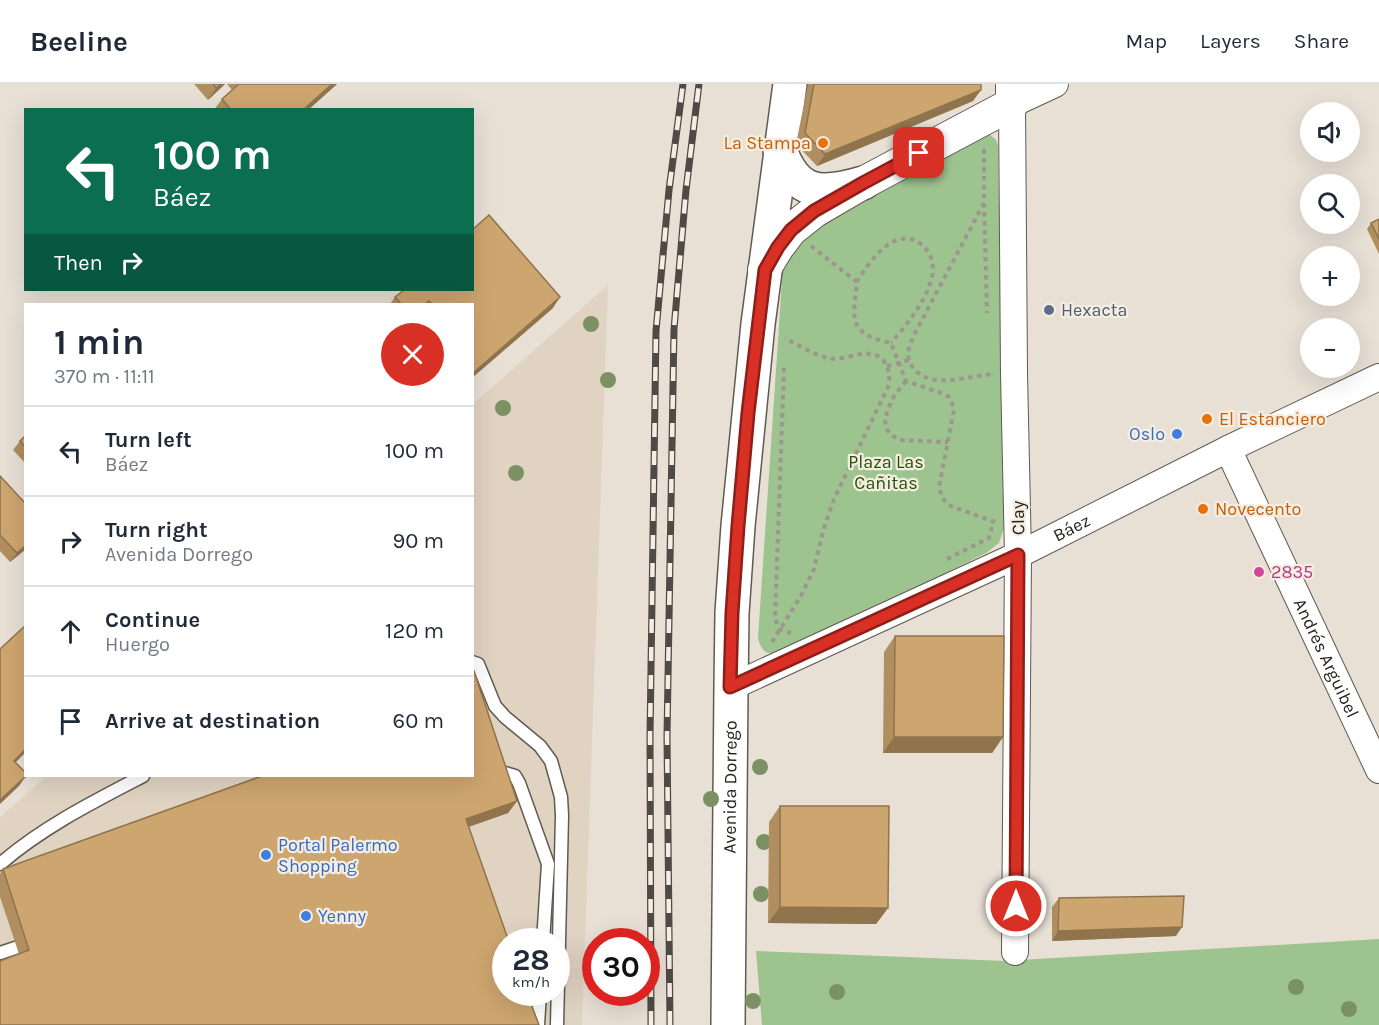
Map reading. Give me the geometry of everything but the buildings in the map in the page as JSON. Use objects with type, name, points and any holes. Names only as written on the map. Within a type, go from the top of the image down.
[{"type":"main road","name":"Avenida Dorrego","points":[[728,1025],[732,613],[738,526],[776,330],[765,270],[790,84]]},
{"type":"main road","points":[[780,150],[786,166],[797,180],[812,188],[828,190],[863,183]]},
{"type":"street","points":[[765,270],[791,230],[814,211],[1012,103],[1055,84]]},
{"type":"street","name":"Clay","points":[[1012,103],[1018,543],[1015,952]]},
{"type":"street","name":"Báez","points":[[730,687],[1018,543],[1228,449],[1379,377]]},
{"type":"street","name":"Andrés Arguibel","points":[[1228,449],[1379,770]]},
{"type":"lane","points":[[474,663],[478,664],[495,706],[540,746],[551,761],[561,797],[557,1025]]},
{"type":"lane","points":[[482,781],[505,773],[515,776],[519,783],[548,864],[544,928]]},
{"type":"lane","points":[[0,864],[59,820],[141,777]]},
{"type":"lane","points":[[0,953],[44,939]]},
{"type":"lane","points":[[538,1025],[539,1006]]},
{"type":"path","points":[[1012,103],[984,150],[984,203],[908,348],[909,360],[916,372],[927,379],[938,381],[1014,373]]},
{"type":"path","points":[[977,146],[984,150]]},
{"type":"path","points":[[791,230],[796,244],[809,245],[857,282]]},
{"type":"path","points":[[907,239],[926,247],[934,265],[925,295],[908,323],[891,343],[869,336],[860,331],[855,323],[853,314],[857,282],[866,266],[889,244],[907,239]]},
{"type":"path","points":[[776,330],[784,350]]},
{"type":"path","points":[[771,643],[801,596],[814,569],[834,499],[888,387],[890,375],[881,358],[872,354],[840,359],[829,358],[804,348],[776,330]]},
{"type":"path","points":[[891,343],[906,381],[949,397],[954,410],[939,487],[942,497],[948,505],[993,521],[1018,543]]},
{"type":"path","points":[[887,366],[909,360]]},
{"type":"path","points":[[784,362],[775,619],[780,628],[792,633]]},
{"type":"path","points":[[906,381],[894,396],[888,409],[885,420],[886,428],[891,435],[900,440],[948,442]]},
{"type":"path","points":[[937,564],[989,538],[993,521]]},
{"type":"shaded area","points":[[608,285],[585,928],[582,928],[582,1025],[0,1025],[0,817],[46,777],[474,777],[474,403]]},
{"type":"green space","name":"Plaza Las Cañitas","points":[[988,133],[998,145],[1004,528],[999,543],[986,553],[783,654],[766,652],[761,647],[758,638],[784,251],[790,237]]},
{"type":"green space","points":[[1379,939],[1379,1025],[762,1025],[756,951],[1005,961]]},
{"type":"railway","points":[[651,1025],[650,736],[656,331],[669,190],[683,84]]},
{"type":"railway","points":[[670,1025],[667,736],[674,329],[686,190],[699,84]]},
{"type":"place","name":"La Stampa","points":[[823,143]]},
{"type":"place","name":"Hexacta","points":[[1049,310]]},
{"type":"place","name":"El Estanciero","points":[[1207,419]]},
{"type":"place","name":"Oslo","points":[[1177,434]]},
{"type":"place","name":"Novecento","points":[[1203,509]]},
{"type":"place","name":"2835","points":[[1259,572]]},
{"type":"place","name":"Portal Palermo Shopping","points":[[266,855]]},
{"type":"place","name":"Yenny","points":[[306,916]]},
{"type":"route","points":[[919,153],[814,211],[791,230],[765,270],[748,413],[738,526],[730,687],[1018,555],[1016,906]]}]
